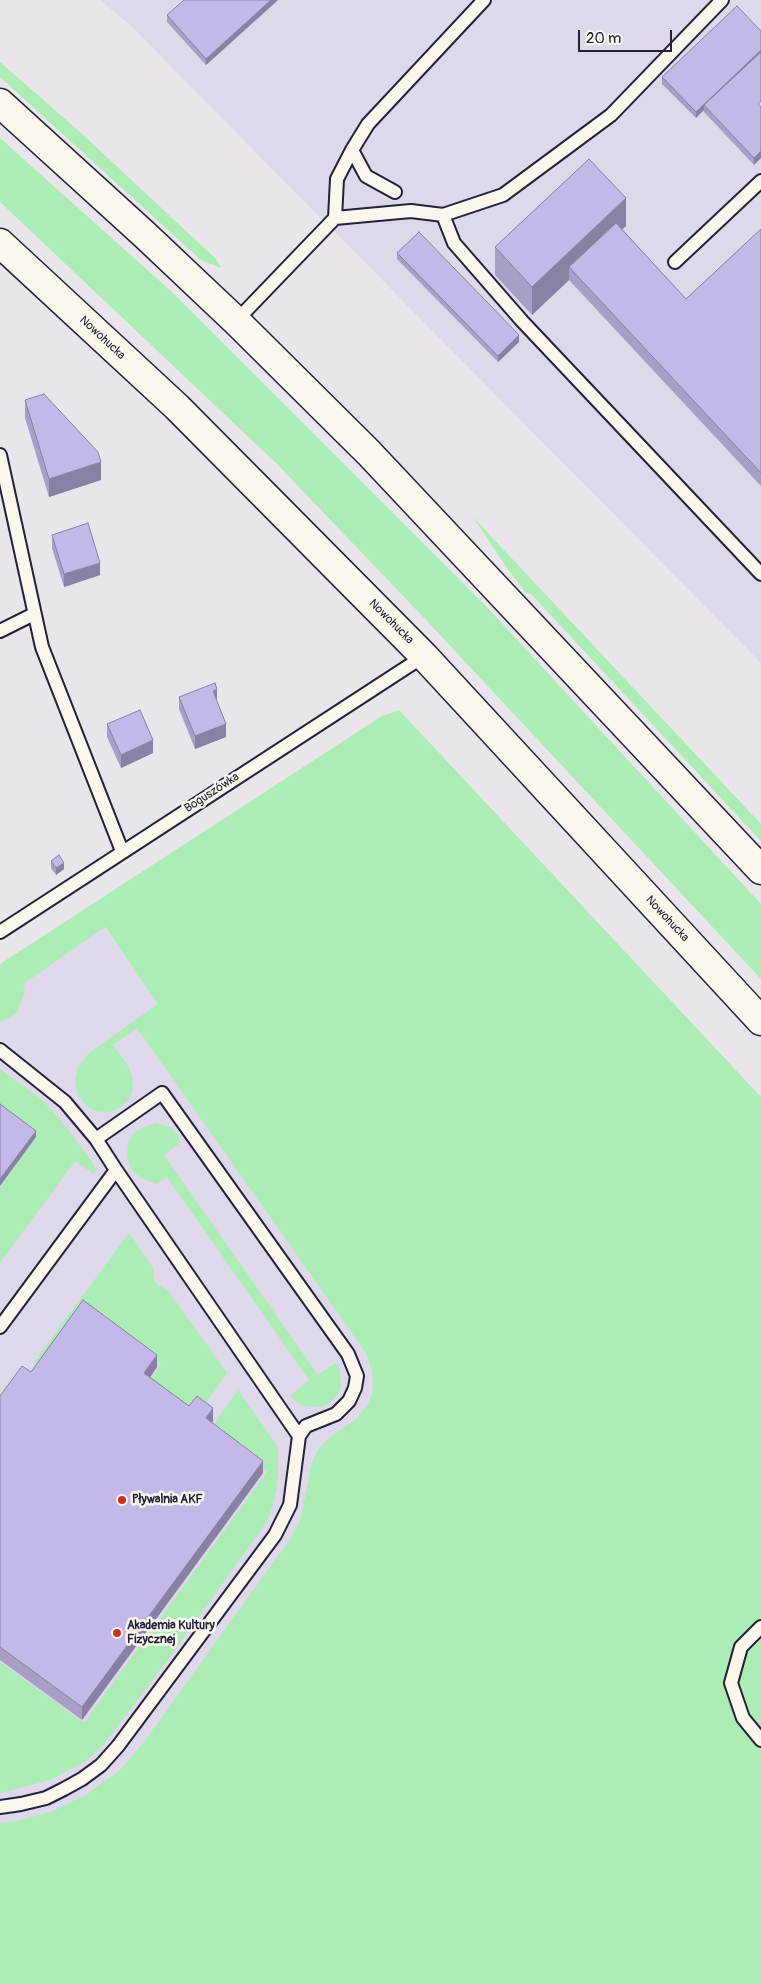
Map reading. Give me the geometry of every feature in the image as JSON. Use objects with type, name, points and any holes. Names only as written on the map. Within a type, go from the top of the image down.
[{"type":"main road","points":[[0,104],[145,235],[236,321],[414,499],[761,870]]},
{"type":"main road","name":"Nowohucka","points":[[0,243],[177,407],[424,656],[761,1021]]},
{"type":"lane","points":[[335,218],[337,179],[368,124],[484,0]]},
{"type":"lane","points":[[236,321],[335,218],[411,211],[443,215],[503,195],[611,114],[722,0]]},
{"type":"lane","points":[[352,150],[366,176],[395,192]]},
{"type":"lane","points":[[675,262],[761,181]]},
{"type":"lane","points":[[443,215],[454,243],[509,307],[761,574]]},
{"type":"lane","points":[[0,455],[42,647],[122,851]]},
{"type":"lane","points":[[0,631],[34,614]]},
{"type":"lane","name":"Boguszówka","points":[[0,932],[424,656]]},
{"type":"lane","points":[[0,1050],[65,1102],[96,1139],[299,1436]]},
{"type":"lane","points":[[0,1807],[46,1798],[64,1789],[101,1765],[118,1746],[275,1535],[290,1505],[299,1436],[306,1426],[336,1414],[348,1401],[355,1388],[356,1376],[348,1354],[162,1092],[96,1139]]},
{"type":"lane","points":[[0,1327],[116,1170]]},
{"type":"lane","points":[[761,1627],[741,1647],[731,1683],[743,1718],[761,1740]]},
{"type":"shaded area","points":[[100,0],[761,0],[761,663],[127,22]]},
{"type":"shaded area","name":"Akademia Kultury Fizycznej","points":[[104,927],[427,1377],[31,1901],[0,1888],[0,980]]},
{"type":"green space","points":[[0,62],[80,132],[216,259],[221,268],[201,260],[0,77]]},
{"type":"green space","points":[[0,138],[173,293],[483,603],[761,904],[761,979],[428,622],[277,464],[0,202]]},
{"type":"green space","points":[[473,517],[761,824],[761,841],[531,594],[526,593]]},
{"type":"green space","points":[[399,710],[761,1097],[761,1984],[0,1984],[0,1823],[18,1821],[53,1811],[87,1794],[119,1771],[144,1742],[293,1535],[301,1518],[311,1466],[317,1451],[327,1440],[357,1418],[369,1403],[373,1388],[372,1371],[366,1353],[137,1028],[113,1045],[127,1064],[133,1079],[132,1093],[127,1101],[116,1110],[108,1112],[97,1111],[90,1109],[77,1094],[75,1080],[78,1067],[89,1053],[158,1004],[105,927],[23,984],[25,992],[17,1012],[0,1022],[0,964],[382,716]]},
{"type":"green space","points":[[0,1069],[42,1100],[59,1118],[91,1160],[96,1170],[94,1174],[75,1161],[0,1263],[0,1187],[36,1137],[0,1111]]},
{"type":"green space","points":[[155,1123],[170,1127],[179,1136],[180,1143],[164,1155],[318,1375],[336,1363],[340,1368],[341,1388],[334,1399],[325,1406],[302,1406],[290,1396],[309,1380],[167,1177],[157,1184],[143,1179],[132,1171],[127,1157],[128,1143],[132,1135],[138,1130]]},
{"type":"green space","points":[[129,1233],[154,1269],[154,1280],[156,1283],[169,1292],[227,1373],[201,1410],[188,1416],[147,1385],[161,1364],[83,1307],[40,1367],[34,1362]]},
{"type":"green space","points":[[238,1390],[278,1447],[278,1482],[268,1520],[167,1661],[104,1744],[86,1761],[50,1780],[0,1793],[0,1662],[84,1723],[267,1472],[209,1431]]},
{"type":"building","points":[[184,0],[271,0],[206,59],[167,15]]},
{"type":"building","points":[[737,6],[761,31],[761,50],[696,112],[662,77]]},
{"type":"building","points":[[761,52],[761,101],[758,104],[761,107],[761,151],[754,158],[704,105]]},
{"type":"building","points":[[589,159],[626,198],[532,287],[495,247]]},
{"type":"building","points":[[616,223],[686,299],[761,229],[761,473],[569,267]]},
{"type":"building","points":[[419,232],[519,335],[498,356],[397,253]]},
{"type":"building","points":[[44,394],[98,452],[101,462],[49,479],[25,400]]},
{"type":"building","points":[[88,523],[100,563],[64,574],[52,535]]},
{"type":"building","points":[[215,683],[217,689],[213,691],[226,724],[195,736],[179,697]]},
{"type":"building","points":[[140,710],[153,740],[121,755],[107,724]]},
{"type":"building","points":[[59,855],[64,863],[56,868],[51,861]]},
{"type":"building","points":[[0,1104],[36,1131],[0,1179]]},
{"type":"building","name":"Pływalnia AKF","points":[[83,1300],[157,1355],[144,1373],[189,1406],[197,1396],[213,1408],[206,1418],[263,1461],[82,1707],[0,1647],[0,1396],[22,1366],[31,1372]]},
{"type":"place","name":"Pływalnia AKF","points":[[122,1500]]},
{"type":"place","name":"Akademia Kultury Fizycznej","points":[[117,1633]]}]
